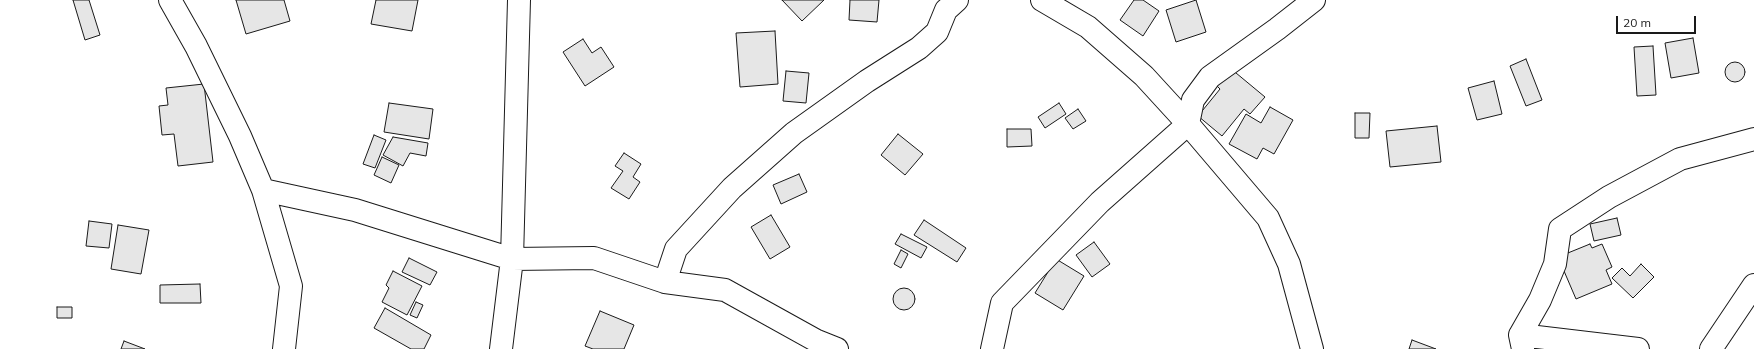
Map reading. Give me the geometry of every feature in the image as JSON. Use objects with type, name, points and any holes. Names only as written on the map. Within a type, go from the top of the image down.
[{"type":"street","points":[[170,0],[200,53],[240,136],[263,190],[291,286],[284,349]]},
{"type":"street","points":[[501,349],[512,259],[519,0]]},
{"type":"street","points":[[665,282],[676,249],[732,188],[794,134],[867,81],[919,48],[937,32],[946,10],[957,0]]},
{"type":"street","points":[[1042,0],[1088,26],[1144,76],[1188,124],[1268,218],[1289,264],[1312,349]]},
{"type":"street","points":[[992,349],[1002,303],[1100,202],[1188,124],[1193,100],[1210,78],[1314,0]]},
{"type":"street","points":[[1638,349],[1521,342],[1555,264],[1560,229],[1609,198],[1680,159],[1754,139]]},
{"type":"street","points":[[263,190],[355,210],[512,259],[594,258],[665,282],[725,290],[817,341],[837,349]]},
{"type":"street","points":[[1711,349],[1754,285]]},
{"type":"building","points":[[73,0],[89,0],[100,35],[85,40]]},
{"type":"building","points":[[236,0],[284,0],[290,21],[246,34]]},
{"type":"building","points":[[376,0],[418,0],[412,31],[371,24]]},
{"type":"building","points":[[782,0],[824,0],[802,21]]},
{"type":"building","points":[[850,0],[879,0],[877,22],[849,20]]},
{"type":"building","points":[[1134,0],[1143,0],[1159,11],[1143,36],[1120,20]]},
{"type":"building","points":[[1196,0],[1206,32],[1176,42],[1166,10]]},
{"type":"building","points":[[775,31],[778,84],[740,87],[736,33]]},
{"type":"building","points":[[1693,38],[1699,73],[1671,78],[1665,43]]},
{"type":"building","points":[[583,39],[592,53],[601,47],[614,67],[585,86],[563,52]]},
{"type":"building","points":[[1653,46],[1656,95],[1637,96],[1634,47]]},
{"type":"building","points":[[1526,59],[1542,100],[1526,106],[1510,66]]},
{"type":"building","points":[[1731,62],[1739,62],[1745,68],[1745,76],[1739,82],[1731,82],[1725,76],[1725,68]]},
{"type":"building","points":[[1230,68],[1265,97],[1250,114],[1244,109],[1222,136],[1198,116],[1220,89],[1216,85]]},
{"type":"building","points":[[786,71],[809,73],[806,103],[783,101]]},
{"type":"building","points":[[1494,81],[1502,114],[1477,120],[1468,88]]},
{"type":"building","points":[[204,84],[213,162],[178,166],[174,134],[162,135],[159,106],[168,105],[166,88]]},
{"type":"building","points":[[389,103],[433,109],[429,139],[384,132]]},
{"type":"building","points":[[1059,103],[1066,114],[1045,128],[1038,117]]},
{"type":"building","points":[[1270,107],[1293,120],[1274,154],[1263,148],[1257,159],[1229,144],[1246,114],[1261,123]]},
{"type":"building","points":[[1078,109],[1086,121],[1073,129],[1065,118]]},
{"type":"building","points":[[1355,113],[1370,113],[1369,138],[1355,138]]},
{"type":"building","points":[[1437,126],[1441,162],[1390,167],[1386,131]]},
{"type":"building","points":[[1007,129],[1031,129],[1032,146],[1007,147]]},
{"type":"building","points":[[898,134],[923,154],[905,175],[881,155]]},
{"type":"building","points":[[374,135],[386,140],[375,168],[363,164]]},
{"type":"building","points":[[393,137],[428,143],[426,156],[410,153],[403,166],[383,155]]},
{"type":"building","points":[[624,153],[641,164],[633,177],[640,182],[629,199],[611,188],[623,171],[615,166]]},
{"type":"building","points":[[382,157],[399,165],[391,183],[374,175]]},
{"type":"building","points":[[799,174],[807,192],[781,204],[773,185]]},
{"type":"building","points":[[771,215],[790,247],[770,259],[751,227]]},
{"type":"building","points":[[1617,218],[1621,235],[1594,241],[1590,224]]},
{"type":"building","points":[[924,220],[966,248],[957,262],[914,235]]},
{"type":"building","points":[[89,221],[112,224],[109,248],[86,246]]},
{"type":"building","points":[[118,225],[149,230],[141,274],[111,269]]},
{"type":"building","points":[[901,234],[927,247],[921,258],[895,244]]},
{"type":"building","points":[[1094,242],[1110,264],[1092,277],[1076,255]]},
{"type":"building","points":[[1590,244],[1592,248],[1602,244],[1612,267],[1606,270],[1612,284],[1576,299],[1558,257]]},
{"type":"building","points":[[901,250],[908,254],[901,268],[894,264]]},
{"type":"building","points":[[409,258],[437,272],[430,285],[402,272]]},
{"type":"building","points":[[1056,259],[1084,276],[1063,310],[1035,293]]},
{"type":"building","points":[[1641,264],[1654,277],[1633,298],[1612,278],[1622,268],[1630,276]]},
{"type":"building","points":[[393,271],[422,286],[407,315],[382,302],[389,288],[386,285]]},
{"type":"building","points":[[200,284],[201,303],[160,303],[160,285]]},
{"type":"building","points":[[904,288],[912,291],[915,299],[912,307],[904,310],[896,307],[893,299],[896,291]]},
{"type":"building","points":[[416,302],[423,305],[417,318],[410,315]]},
{"type":"building","points":[[57,307],[72,307],[72,318],[57,318]]},
{"type":"building","points":[[385,308],[431,335],[424,349],[411,349],[374,328]]},
{"type":"building","points":[[600,311],[634,325],[624,349],[593,349],[585,346]]},
{"type":"building","points":[[1412,340],[1436,349],[1409,349]]},
{"type":"building","points":[[124,341],[145,349],[121,349]]}]
